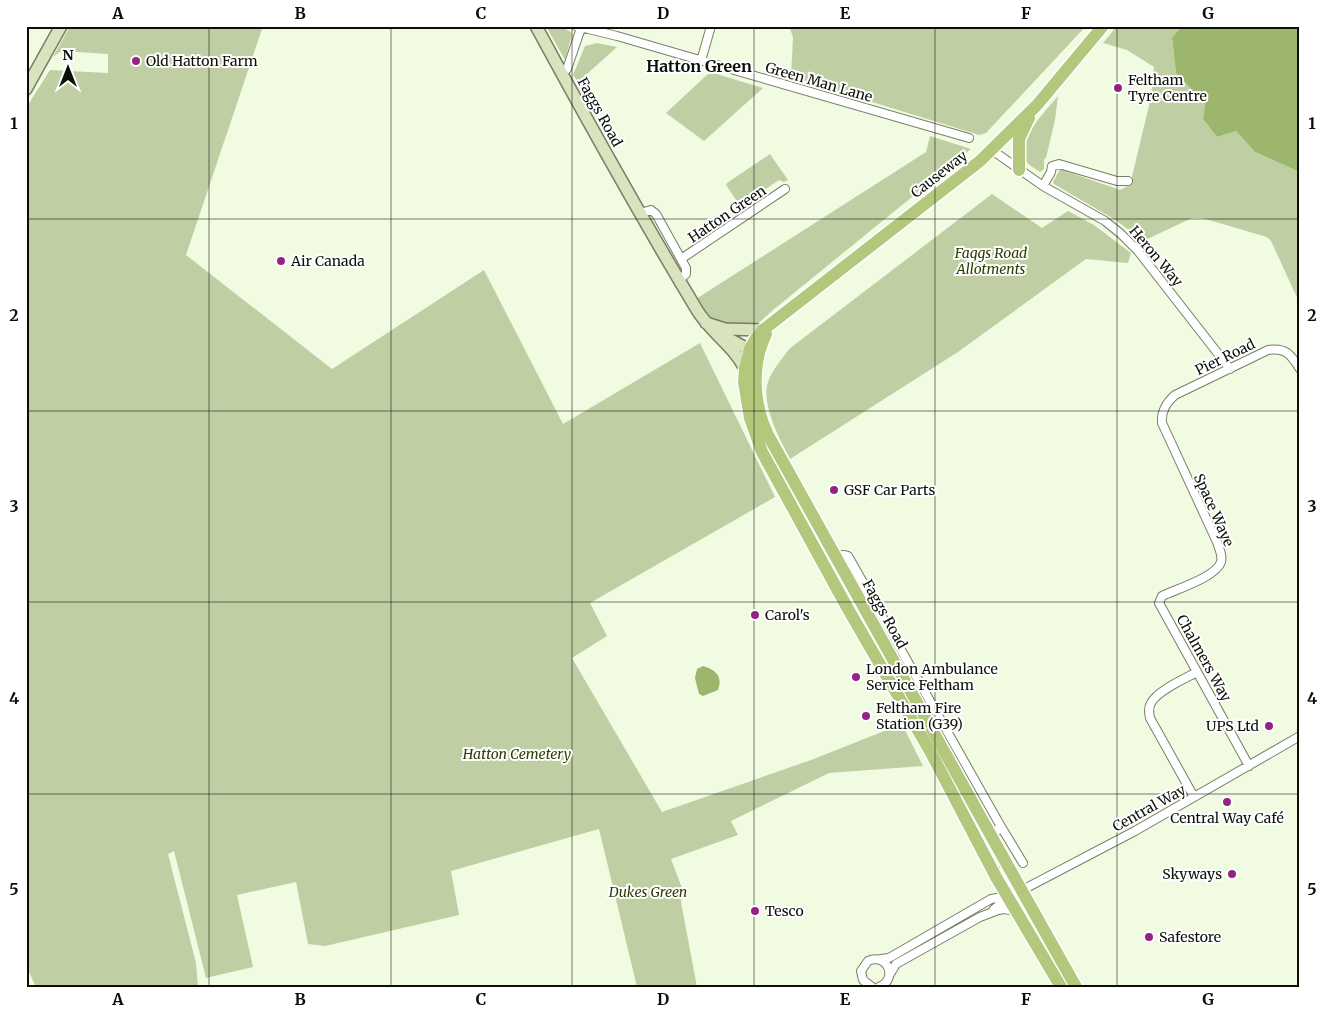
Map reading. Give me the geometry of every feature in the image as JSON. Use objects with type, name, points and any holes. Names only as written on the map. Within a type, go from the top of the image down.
[{"type":"main road","name":"Causeway","points":[[745,369],[764,338],[768,326],[992,150],[1037,106],[1103,26]]},
{"type":"main road","points":[[1019,170],[1018,139],[1037,106]]},
{"type":"main road","name":"Faggs Road","points":[[754,352],[756,390],[763,425],[992,838],[1017,895],[1017,912],[1061,987]]},
{"type":"main road","name":"Faggs Road","points":[[745,369],[745,397],[755,435],[776,479],[930,751],[996,877],[1031,905],[1076,987]]},
{"type":"main road","points":[[1017,895],[1032,926],[1042,955]]},
{"type":"street","points":[[26,89],[61,26]]},
{"type":"street","name":"Faggs Road","points":[[536,26],[679,280],[708,326],[737,357],[745,369]]},
{"type":"street","points":[[701,61],[711,26]]},
{"type":"street","points":[[562,74],[568,69],[578,27]]},
{"type":"street","name":"Green Man Lane","points":[[578,27],[617,36],[969,138]]},
{"type":"street","name":"Heron Way","points":[[992,150],[1043,186],[1089,210],[1121,234],[1138,251],[1230,369]]},
{"type":"street","points":[[1043,186],[1051,172],[1052,166],[1059,164],[1117,181],[1128,181]]},
{"type":"street","name":"Hatton Green","points":[[682,259],[785,189]]},
{"type":"street","points":[[640,212],[651,210],[656,214],[682,259],[686,272],[684,277],[679,280]]},
{"type":"street","points":[[708,326],[724,329],[768,326]]},
{"type":"street","points":[[708,326],[754,352]]},
{"type":"street","name":"Pier Road","points":[[1162,412],[1175,395],[1268,350],[1278,348],[1291,356],[1300,369]]},
{"type":"street","name":"Space Waye","points":[[1162,412],[1162,423],[1222,556],[1220,564],[1209,575],[1162,596],[1159,603],[1165,615]]},
{"type":"street","points":[[823,562],[835,556],[844,554],[848,556],[1023,863]]},
{"type":"street","name":"Chalmers Way","points":[[1165,615],[1249,766]]},
{"type":"street","points":[[1194,797],[1150,718],[1149,709],[1151,702],[1158,694],[1196,672]]},
{"type":"street","name":"Central Way","points":[[1017,895],[1134,831],[1300,736]]},
{"type":"street","points":[[992,838],[1000,825]]},
{"type":"street","points":[[872,987],[863,980],[861,971],[868,961],[876,958],[890,958],[991,899],[997,887],[996,877]]},
{"type":"street","points":[[991,899],[1017,895]]},
{"type":"street","points":[[879,987],[887,982],[896,964],[1017,895]]},
{"type":"street","points":[[980,917],[998,910],[1017,912]]},
{"type":"street","points":[[881,959],[888,966],[890,974]]},
{"type":"green space","points":[[70,26],[263,26],[186,255],[332,369],[484,270],[563,424],[700,343],[775,497],[590,603],[607,636],[572,658],[662,812],[811,760],[902,724],[923,766],[829,773],[731,821],[738,835],[671,859],[682,888],[681,902],[697,987],[637,987],[599,829],[451,871],[459,915],[325,946],[308,944],[296,882],[237,895],[253,967],[206,978],[174,851],[168,854],[196,963],[198,987],[36,987],[26,966],[26,108],[50,70],[108,73],[108,54],[61,51],[53,57]]},
{"type":"green space","points":[[546,26],[564,28],[572,34],[565,60]]},
{"type":"green space","points":[[789,26],[1086,26],[986,133],[979,135],[791,77],[793,37]]},
{"type":"green space","points":[[1117,26],[1182,26],[1172,39],[1176,73],[1205,104],[1203,119],[1217,137],[1236,131],[1255,152],[1300,172],[1300,304],[1271,241],[1267,237],[1202,218],[1192,218],[1143,241],[1117,221],[1054,184],[1053,182],[1060,169],[1120,190],[1130,185],[1151,97],[1154,67],[1127,50],[1103,43]]},
{"type":"green space","points":[[597,43],[617,47],[578,82],[573,75],[585,46]]},
{"type":"green space","points":[[710,72],[763,88],[704,141],[666,113]]},
{"type":"green space","points":[[1058,96],[1055,120],[1046,158],[1044,159],[1044,169],[1040,172],[1029,165],[1025,159],[1025,142],[1034,125]]},
{"type":"green space","points":[[930,136],[971,149],[755,325],[717,322],[706,317],[696,299],[926,152]]},
{"type":"green space","points":[[770,154],[788,180],[784,182],[779,180],[748,201],[743,210],[726,185]]},
{"type":"green space","name":"Faggs Road Allotments","points":[[992,194],[1042,228],[1068,211],[1094,225],[1131,253],[1128,263],[1086,259],[958,352],[790,459],[773,422],[767,401],[768,382],[777,365],[789,349]]},
{"type":"shaded area","points":[[1182,26],[1300,26],[1300,172],[1255,152],[1236,131],[1217,137],[1203,119],[1205,104],[1176,73],[1172,38]]},
{"type":"shaded area","points":[[703,666],[712,669],[720,681],[718,690],[703,696],[699,694],[695,678],[697,669]]},
{"type":"place","name":"Old Hatton Farm","points":[[136,61]]},
{"type":"place","name":"Feltham Tyre Centre","points":[[1118,88]]},
{"type":"place","name":"Air Canada","points":[[281,261]]},
{"type":"place","name":"GSF Car Parts","points":[[834,490]]},
{"type":"place","name":"Carol's","points":[[755,615]]},
{"type":"place","name":"London Ambulance Service Feltham","points":[[856,677]]},
{"type":"place","name":"Feltham Fire Station (G39)","points":[[866,716]]},
{"type":"place","name":"UPS Ltd","points":[[1269,726]]},
{"type":"place","name":"Central Way Café","points":[[1227,802]]},
{"type":"place","name":"Skyways","points":[[1232,874]]},
{"type":"place","name":"Tesco","points":[[755,911]]},
{"type":"place","name":"Safestore","points":[[1149,937]]},
{"type":"district","name":"Hatton Green","points":[[699,66]]},
{"type":"park label","name":"Hatton Cemetery","points":[[517,754]]},
{"type":"park label","name":"Dukes Green","points":[[648,892]]}]
